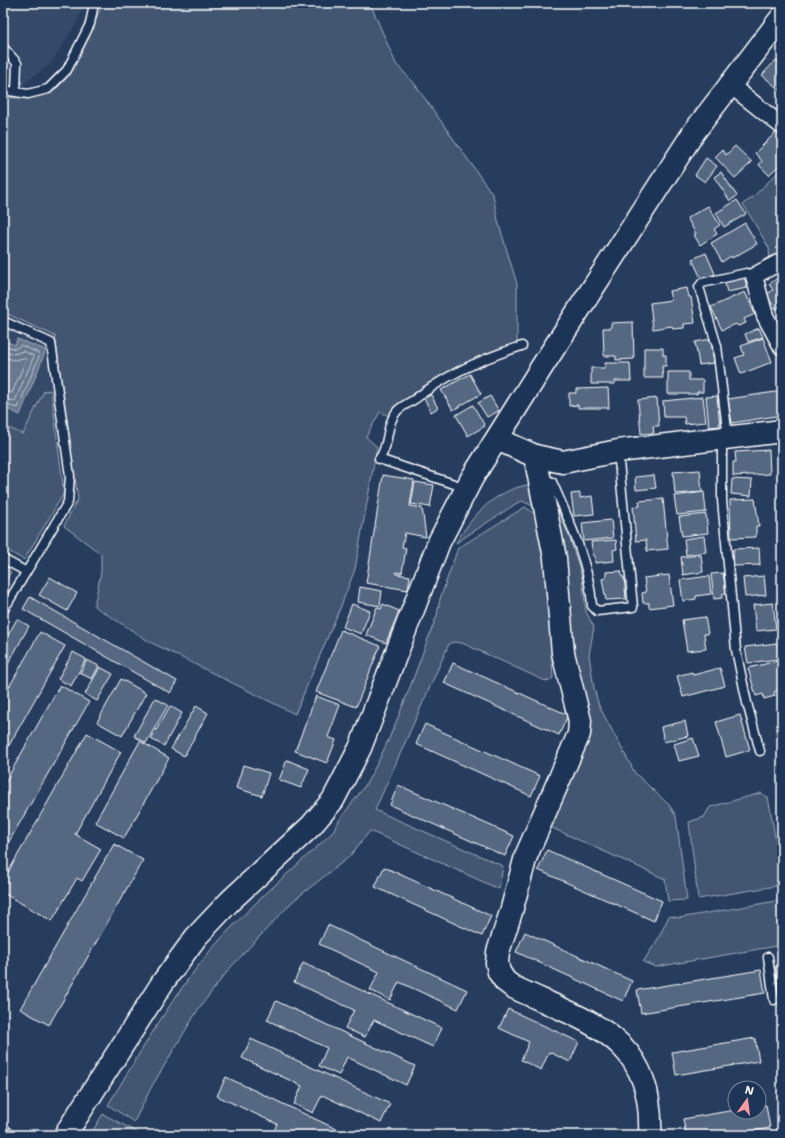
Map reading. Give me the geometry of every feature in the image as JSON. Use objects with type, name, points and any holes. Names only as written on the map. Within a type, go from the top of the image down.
[{"type":"street","points":[[65,1135],[163,982],[196,937],[230,901],[311,826],[333,800],[360,748],[439,542],[467,488],[547,359],[694,132],[729,84],[782,17]]},
{"type":"street","points":[[729,84],[782,126]]},
{"type":"street","points":[[780,337],[765,316],[754,276],[782,261]]},
{"type":"street","points":[[497,439],[537,466],[618,451],[782,431]]},
{"type":"street","points":[[537,466],[555,558],[563,653],[580,721],[579,734],[526,856],[511,912],[498,952],[497,963],[499,972],[505,981],[513,987],[599,1027],[617,1040],[630,1054],[640,1071],[648,1096],[650,1135]]},
{"type":"lane","points":[[3,90],[28,94],[48,89],[67,70],[90,24],[94,3]]},
{"type":"lane","points":[[3,47],[17,63],[16,91]]},
{"type":"lane","points":[[754,276],[746,274],[702,283],[699,287],[716,346],[725,439],[722,500],[736,650],[747,703],[760,751]]},
{"type":"lane","points":[[3,321],[51,343],[70,476],[68,502],[3,611]]},
{"type":"lane","points":[[467,488],[379,460],[384,454],[392,420],[398,411],[423,392],[454,373],[499,353],[522,346]]},
{"type":"lane","points":[[537,466],[552,482],[560,500],[588,574],[592,606],[597,611],[633,607],[618,451]]},
{"type":"lane","points":[[3,559],[25,572]]},
{"type":"lane","points":[[768,957],[774,1000]]},
{"type":"lane","points":[[3,1128],[11,1135]]},
{"type":"shaded area","points":[[3,3],[83,3],[79,19],[50,64],[25,83],[18,98],[3,98]]},
{"type":"shaded area","points":[[101,3],[370,3],[396,64],[414,83],[493,195],[498,221],[517,284],[517,344],[449,371],[424,386],[405,400],[389,416],[380,412],[366,437],[377,447],[355,569],[341,606],[295,714],[150,642],[94,606],[101,572],[101,554],[64,526],[78,499],[55,336],[3,312],[3,98],[28,97],[48,94],[61,84],[75,65],[100,10]]},
{"type":"shaded area","points":[[782,168],[782,254],[770,261],[769,248],[743,204],[752,198]]},
{"type":"shaded area","points":[[3,312],[55,336],[62,389],[44,391],[23,434],[3,426]]},
{"type":"shaded area","points":[[51,390],[64,493],[24,560],[3,548],[3,426],[23,434],[44,391]]},
{"type":"shaded area","points":[[527,485],[530,486],[535,507],[522,501],[517,503],[456,543],[469,523],[486,506],[505,493],[515,488]]},
{"type":"shaded area","points":[[549,487],[569,536],[582,577],[586,612],[594,627],[589,655],[594,688],[599,706],[635,773],[669,805],[676,816],[687,900],[668,901],[665,879],[550,827],[588,737],[568,634]]},
{"type":"shaded area","points":[[525,507],[538,516],[546,557],[553,678],[550,681],[543,680],[462,643],[453,642],[449,644],[375,810],[503,866],[499,889],[370,831],[349,857],[293,901],[230,968],[199,1008],[152,1086],[134,1122],[108,1105],[169,1007],[210,951],[254,905],[332,833],[340,819],[366,784],[380,758],[406,697],[437,615],[440,599],[458,548]]},
{"type":"shaded area","points":[[3,568],[11,572],[3,586]]},
{"type":"shaded area","points":[[761,793],[768,797],[782,876],[782,885],[698,899],[689,822],[704,817],[710,807]]},
{"type":"shaded area","points":[[782,900],[782,945],[656,967],[643,962],[658,939],[669,916],[679,918]]},
{"type":"shaded area","points":[[103,1114],[142,1135],[90,1135]]},
{"type":"water","points":[[17,339],[46,350],[20,415],[3,407],[3,340],[15,345]]},
{"type":"building","points":[[776,60],[782,65],[782,92],[762,75]]},
{"type":"building","points":[[777,131],[782,136],[782,162],[769,175],[759,165],[762,161],[755,153]]},
{"type":"building","points":[[735,146],[752,162],[735,178],[715,157],[722,150],[726,155]]},
{"type":"building","points":[[706,158],[717,166],[705,182],[695,175]]},
{"type":"building","points":[[721,172],[737,196],[730,201],[714,177]]},
{"type":"building","points":[[737,200],[746,214],[724,227],[716,213]]},
{"type":"building","points":[[708,206],[720,225],[714,229],[717,234],[700,245],[687,218]]},
{"type":"building","points":[[745,223],[757,244],[732,258],[731,256],[722,262],[711,243]]},
{"type":"building","points":[[706,253],[715,274],[702,280],[692,259]]},
{"type":"building","points":[[744,275],[747,288],[727,292],[724,280]]},
{"type":"building","points":[[782,275],[782,305],[776,309],[766,295],[773,290],[769,284]]},
{"type":"building","points":[[687,288],[689,297],[691,297],[695,323],[684,324],[684,328],[673,329],[672,326],[653,329],[650,303],[671,300],[669,291]]},
{"type":"building","points":[[745,292],[755,314],[744,319],[746,323],[738,326],[736,324],[722,330],[711,307]]},
{"type":"building","points":[[633,322],[634,359],[616,360],[616,356],[604,356],[603,328],[611,328],[611,323]]},
{"type":"building","points":[[759,328],[763,337],[748,342],[745,334]]},
{"type":"building","points":[[763,338],[772,362],[741,374],[735,358],[744,355],[741,346]]},
{"type":"building","points":[[711,339],[714,363],[699,365],[695,342]]},
{"type":"building","points":[[644,348],[663,348],[663,355],[666,355],[666,366],[662,366],[663,378],[644,378]]},
{"type":"building","points":[[605,363],[630,363],[631,381],[615,381],[615,384],[591,384],[591,368],[605,368]]},
{"type":"building","points":[[668,372],[689,372],[689,380],[703,380],[703,392],[697,392],[697,394],[668,394]]},
{"type":"building","points":[[470,374],[481,394],[453,410],[441,390]]},
{"type":"building","points":[[608,388],[609,408],[578,408],[578,405],[569,406],[569,393],[576,393],[576,389]]},
{"type":"building","points":[[782,391],[782,415],[732,423],[728,399]]},
{"type":"building","points":[[431,395],[438,408],[431,412],[424,398]]},
{"type":"building","points":[[490,396],[499,411],[487,417],[478,403]]},
{"type":"building","points":[[717,396],[720,426],[709,427],[706,397]]},
{"type":"building","points":[[703,397],[706,422],[685,424],[684,417],[664,417],[663,401]]},
{"type":"building","points":[[657,398],[659,426],[653,426],[654,433],[641,434],[638,400]]},
{"type":"building","points":[[473,405],[485,426],[468,436],[456,415]]},
{"type":"building","points":[[769,450],[770,474],[733,476],[733,462],[736,462],[735,452]]},
{"type":"building","points":[[700,470],[702,492],[675,494],[673,472]]},
{"type":"building","points":[[383,475],[414,480],[410,506],[422,508],[426,537],[405,533],[402,547],[406,548],[402,573],[396,572],[396,574],[410,576],[408,590],[366,583]]},
{"type":"building","points":[[654,475],[656,488],[636,490],[635,477]]},
{"type":"building","points":[[732,479],[752,480],[751,496],[731,494]]},
{"type":"building","points":[[415,482],[434,485],[430,507],[411,504]]},
{"type":"building","points":[[704,492],[706,512],[677,515],[674,496]]},
{"type":"building","points":[[580,493],[580,498],[592,496],[594,514],[574,516],[571,494]]},
{"type":"building","points":[[663,499],[668,549],[647,551],[646,540],[636,541],[633,507],[640,506],[639,501]]},
{"type":"building","points":[[755,499],[759,526],[756,526],[756,537],[731,538],[730,500]]},
{"type":"building","points":[[706,514],[708,533],[682,536],[679,517]]},
{"type":"building","points":[[611,520],[613,538],[584,541],[582,523]]},
{"type":"building","points":[[704,536],[706,552],[686,555],[684,539]]},
{"type":"building","points":[[616,540],[617,549],[613,550],[614,561],[595,563],[595,556],[593,556],[591,542]]},
{"type":"building","points":[[759,548],[760,565],[734,566],[733,549]]},
{"type":"building","points":[[701,555],[703,572],[683,575],[681,557]]},
{"type":"building","points":[[621,571],[622,577],[624,577],[626,599],[606,600],[602,579],[606,578],[606,572]]},
{"type":"building","points":[[723,573],[726,593],[722,594],[722,598],[714,599],[711,574]]},
{"type":"building","points":[[669,575],[673,605],[649,608],[649,603],[643,603],[642,593],[646,592],[644,578]]},
{"type":"building","points":[[709,576],[711,594],[696,596],[696,599],[683,601],[680,580]]},
{"type":"building","points":[[764,576],[766,595],[745,597],[743,578]]},
{"type":"building","points":[[50,577],[77,593],[67,611],[39,595]]},
{"type":"building","points":[[360,587],[382,591],[380,606],[358,602]]},
{"type":"building","points":[[30,597],[177,681],[170,693],[23,609]]},
{"type":"building","points":[[773,603],[776,629],[756,631],[753,605]]},
{"type":"building","points":[[352,604],[370,611],[361,634],[343,627]]},
{"type":"building","points":[[383,604],[399,611],[386,643],[366,635],[377,607],[381,609]]},
{"type":"building","points":[[705,617],[708,634],[704,634],[706,649],[687,651],[682,620]]},
{"type":"building","points":[[17,619],[29,626],[3,673],[3,644]]},
{"type":"building","points":[[341,630],[380,646],[356,707],[316,692]]},
{"type":"building","points":[[40,632],[65,646],[3,756],[3,698]]},
{"type":"building","points":[[777,643],[779,659],[748,663],[745,647]]},
{"type":"building","points":[[73,652],[86,659],[71,686],[58,679]]},
{"type":"building","points":[[87,660],[99,666],[92,679],[80,673]]},
{"type":"building","points":[[782,660],[782,689],[774,692],[775,696],[764,699],[763,694],[756,696],[748,668]]},
{"type":"building","points":[[453,663],[568,715],[559,735],[444,683]]},
{"type":"building","points":[[100,667],[113,674],[97,701],[85,694]]},
{"type":"building","points":[[720,668],[725,686],[683,697],[677,676],[692,672],[693,675]]},
{"type":"building","points":[[121,679],[146,693],[122,736],[97,722]]},
{"type":"building","points":[[60,685],[89,702],[3,852],[3,786]]},
{"type":"building","points":[[316,696],[340,705],[328,737],[336,740],[327,763],[295,751]]},
{"type":"building","points":[[155,698],[168,705],[146,743],[134,736]]},
{"type":"building","points":[[170,706],[182,713],[164,746],[151,739]]},
{"type":"building","points":[[196,706],[208,713],[184,756],[171,749]]},
{"type":"building","points":[[740,715],[750,750],[726,757],[716,722]]},
{"type":"building","points":[[685,721],[688,736],[664,742],[661,727]]},
{"type":"building","points":[[425,724],[540,776],[531,796],[416,744]]},
{"type":"building","points":[[87,733],[121,752],[75,834],[101,849],[82,881],[77,878],[52,921],[3,893],[3,881]]},
{"type":"building","points":[[693,738],[699,756],[679,761],[674,744]]},
{"type":"building","points":[[140,741],[169,758],[124,838],[95,822]]},
{"type":"building","points":[[287,760],[309,769],[301,788],[279,780]]},
{"type":"building","points":[[243,765],[269,773],[262,796],[236,788]]},
{"type":"building","points":[[398,785],[514,836],[505,856],[390,805]]},
{"type":"building","points":[[114,844],[143,860],[49,1025],[20,1009]]},
{"type":"building","points":[[547,850],[662,901],[654,921],[538,870]]},
{"type":"building","points":[[384,867],[491,916],[482,936],[375,887]]},
{"type":"building","points":[[328,925],[467,990],[458,1009],[399,982],[390,1000],[370,990],[379,972],[319,944]]},
{"type":"building","points":[[525,932],[632,981],[623,1001],[516,952]]},
{"type":"building","points":[[303,963],[442,1028],[433,1047],[374,1020],[365,1037],[345,1028],[354,1010],[294,982]]},
{"type":"building","points":[[782,965],[782,989],[779,990],[775,967]]},
{"type":"building","points":[[761,970],[765,993],[641,1013],[637,990]]},
{"type":"building","points":[[276,1001],[415,1066],[406,1085],[347,1057],[339,1075],[319,1066],[327,1048],[267,1020]]},
{"type":"building","points":[[508,1009],[579,1042],[570,1062],[549,1052],[541,1070],[521,1060],[529,1042],[499,1028]]},
{"type":"building","points":[[755,1038],[759,1061],[676,1075],[672,1052]]},
{"type":"building","points":[[251,1039],[390,1104],[381,1123],[322,1095],[313,1113],[294,1104],[302,1086],[242,1058]]},
{"type":"building","points":[[226,1077],[349,1135],[272,1135],[277,1124],[217,1096]]},
{"type":"building","points":[[727,1111],[727,1120],[767,1120],[767,1111],[770,1128],[727,1135],[686,1135],[683,1119]]}]
